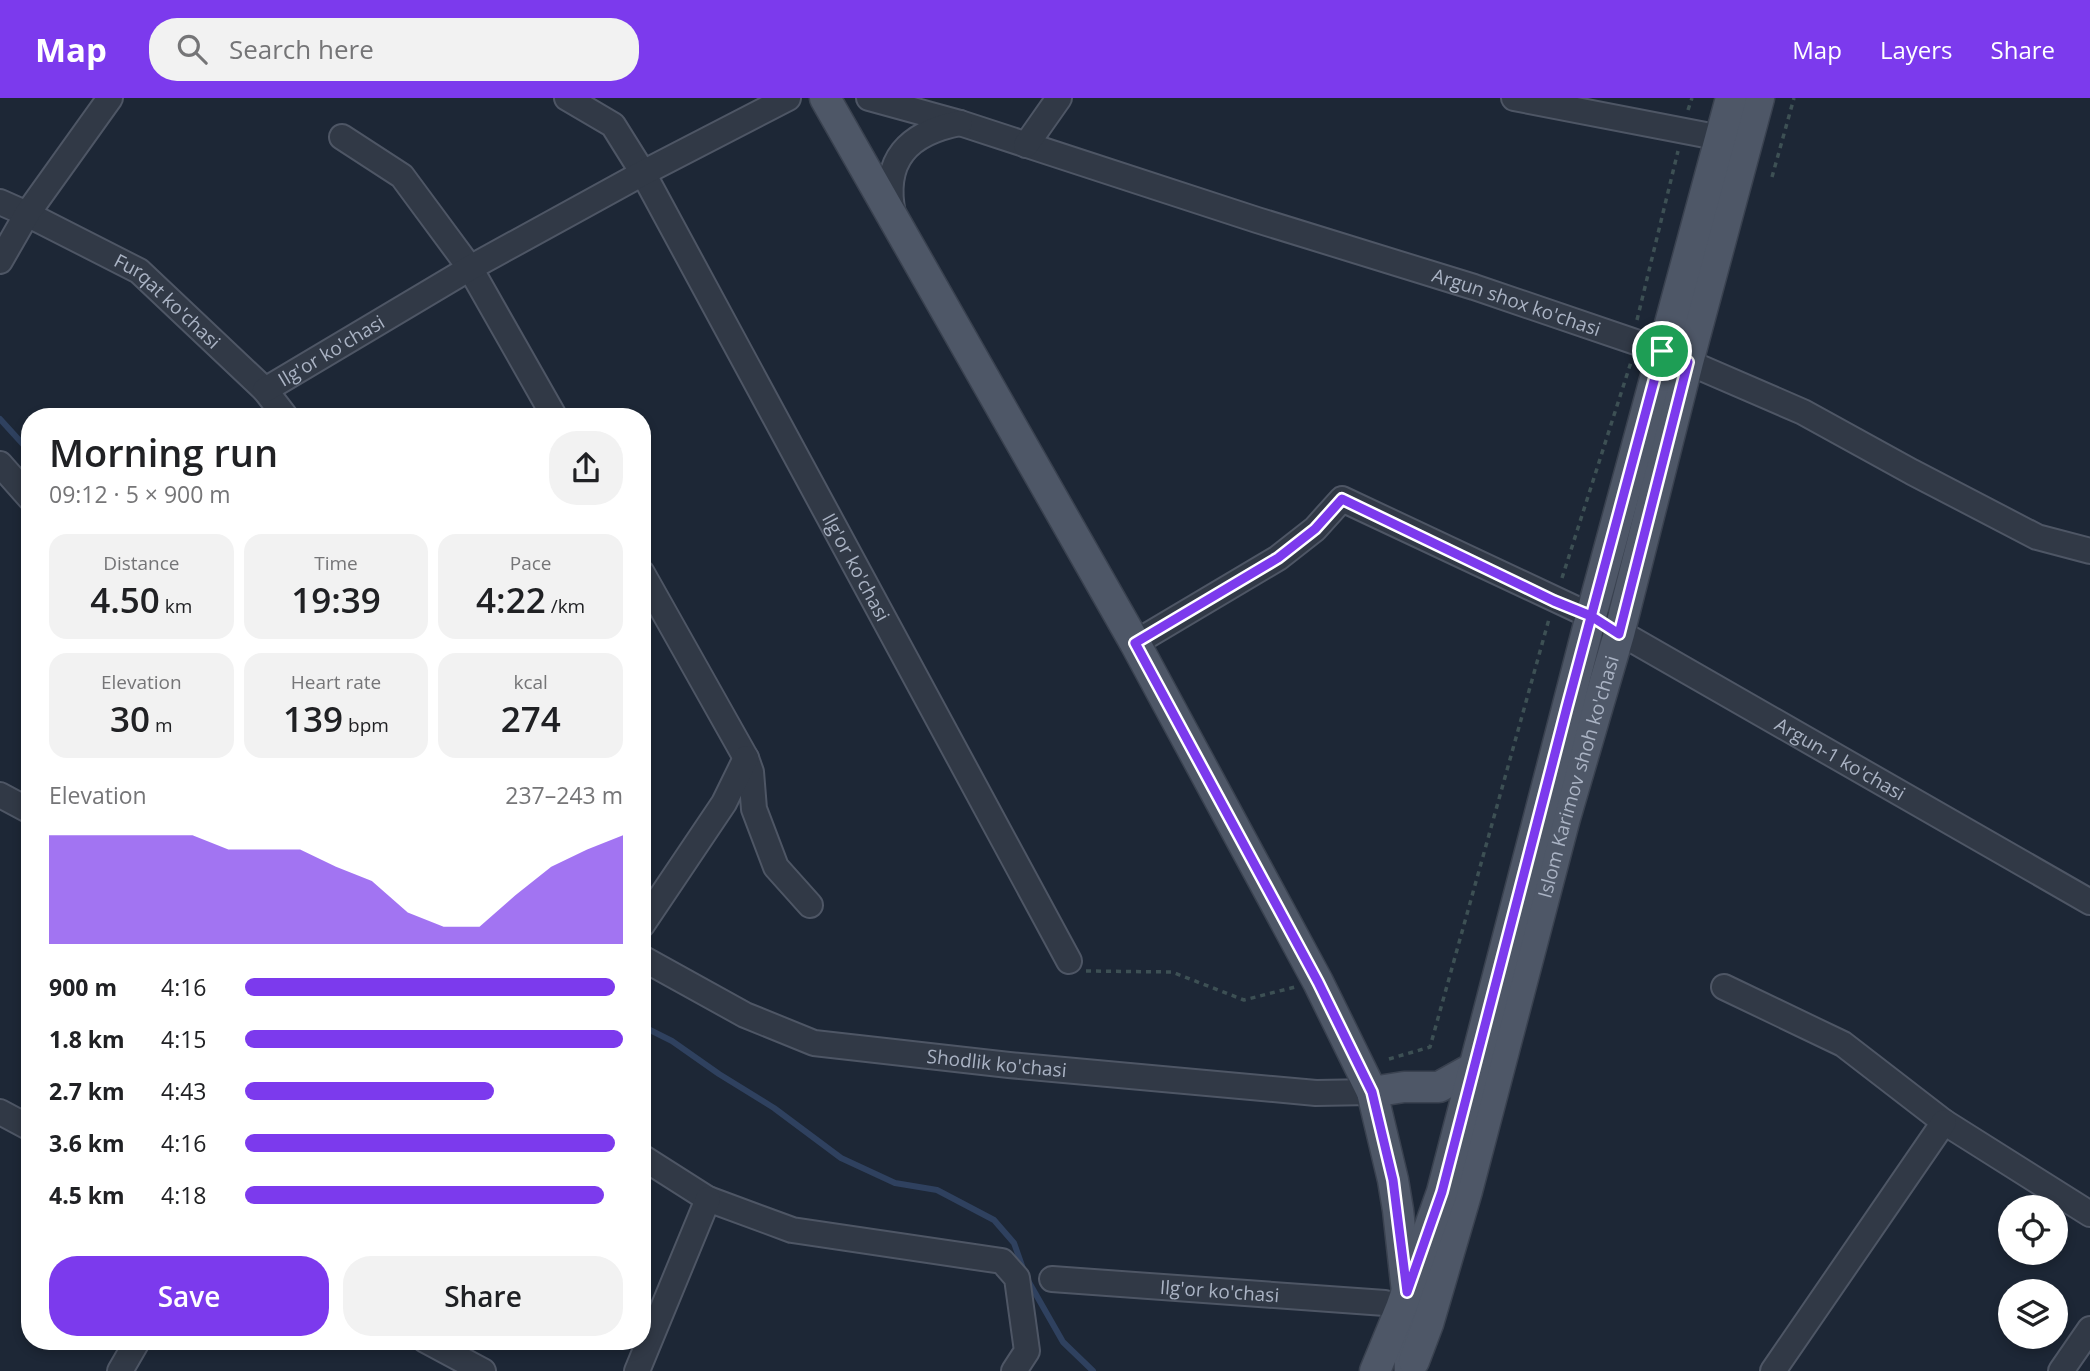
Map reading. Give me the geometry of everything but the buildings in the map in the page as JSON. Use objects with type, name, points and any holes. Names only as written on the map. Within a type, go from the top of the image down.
[{"type":"main road","points":[[825,98],[1135,643],[1318,982],[1372,1092],[1398,1210],[1396,1297],[1410,1371]]},
{"type":"main road","name":"Islom Karimov shoh ko'chasi","points":[[1410,1371],[1428,1324],[1467,1191],[1565,818],[1619,634],[1731,98]]},
{"type":"main road","name":"Islom Karimov shoh ko'chasi","points":[[1396,1297],[1442,1192],[1591,616],[1759,98]]},
{"type":"main road","points":[[1372,1092],[1404,1087],[1439,1087],[1473,1068]]},
{"type":"main road","points":[[1378,1364],[1396,1297]]},
{"type":"street","points":[[0,261],[27,214],[110,98]]},
{"type":"street","name":"Ilg'or ko'chasi","points":[[567,98],[612,125],[643,173],[1069,961]]},
{"type":"street","name":"Ilg'or ko'chasi","points":[[265,390],[470,268],[643,173],[788,98]]},
{"type":"street","name":"Argun shox ko'chasi","points":[[869,98],[960,123],[1244,216],[1474,287],[1675,357],[1803,412],[2037,537],[2090,551]]},
{"type":"street","points":[[1026,145],[1059,98]]},
{"type":"street","points":[[1514,98],[1721,138]]},
{"type":"street","points":[[894,219],[889,195],[891,174],[897,161],[915,140],[944,126],[960,123]]},
{"type":"street","points":[[342,137],[401,176],[470,268],[549,408]]},
{"type":"street","name":"Furqat ko'chasi","points":[[0,202],[139,271],[265,390],[279,408]]},
{"type":"street","points":[[0,464],[21,488]]},
{"type":"street","name":"Argun-1 ko'chasi","points":[[1135,643],[1278,558],[1315,529],[1342,499],[1554,601],[1591,616],[2090,902]]},
{"type":"street","points":[[651,589],[746,758],[751,772],[754,809],[776,867],[810,905]]},
{"type":"street","points":[[651,912],[724,803],[746,758]]},
{"type":"street","points":[[0,795],[21,806]]},
{"type":"street","name":"Shodlik ko'chasi","points":[[651,963],[746,1015],[814,1043],[1009,1065],[1303,1092],[1372,1092]]},
{"type":"street","points":[[1724,987],[1843,1044],[1944,1122],[2090,1214]]},
{"type":"street","points":[[0,1112],[21,1123]]},
{"type":"street","points":[[1773,1371],[1944,1122]]},
{"type":"street","points":[[651,1163],[708,1199],[792,1230],[1002,1261],[1017,1278],[1027,1351],[1014,1371]]},
{"type":"street","points":[[651,1339],[708,1199]]},
{"type":"street","name":"Ilg'or ko'chasi","points":[[1052,1279],[1396,1297]]},
{"type":"street","points":[[2061,1371],[2090,1329]]},
{"type":"street","points":[[120,1371],[132,1350]]},
{"type":"street","points":[[443,1350],[476,1369]]},
{"type":"street","points":[[638,1371],[647,1350]]},
{"type":"path","points":[[1389,1059],[1430,1047],[1554,601],[1631,365],[1632,342],[1692,98]]},
{"type":"path","points":[[1772,177],[1794,98]]},
{"type":"path","points":[[1069,961],[1087,972],[1172,972],[1244,1000],[1318,982]]},
{"type":"waterway","points":[[0,419],[21,442]]},
{"type":"waterway","points":[[651,1030],[672,1041],[774,1108],[841,1158],[895,1183],[937,1190],[994,1220],[1014,1243],[1026,1277],[1063,1342],[1093,1371]]},
{"type":"route","points":[[1662,351],[1591,616],[1567,707],[1442,1192],[1407,1292],[1393,1180],[1372,1092],[1318,982],[1135,643],[1278,558],[1315,529],[1342,499],[1554,601],[1591,616],[1619,634],[1688,362],[1662,351]]}]
